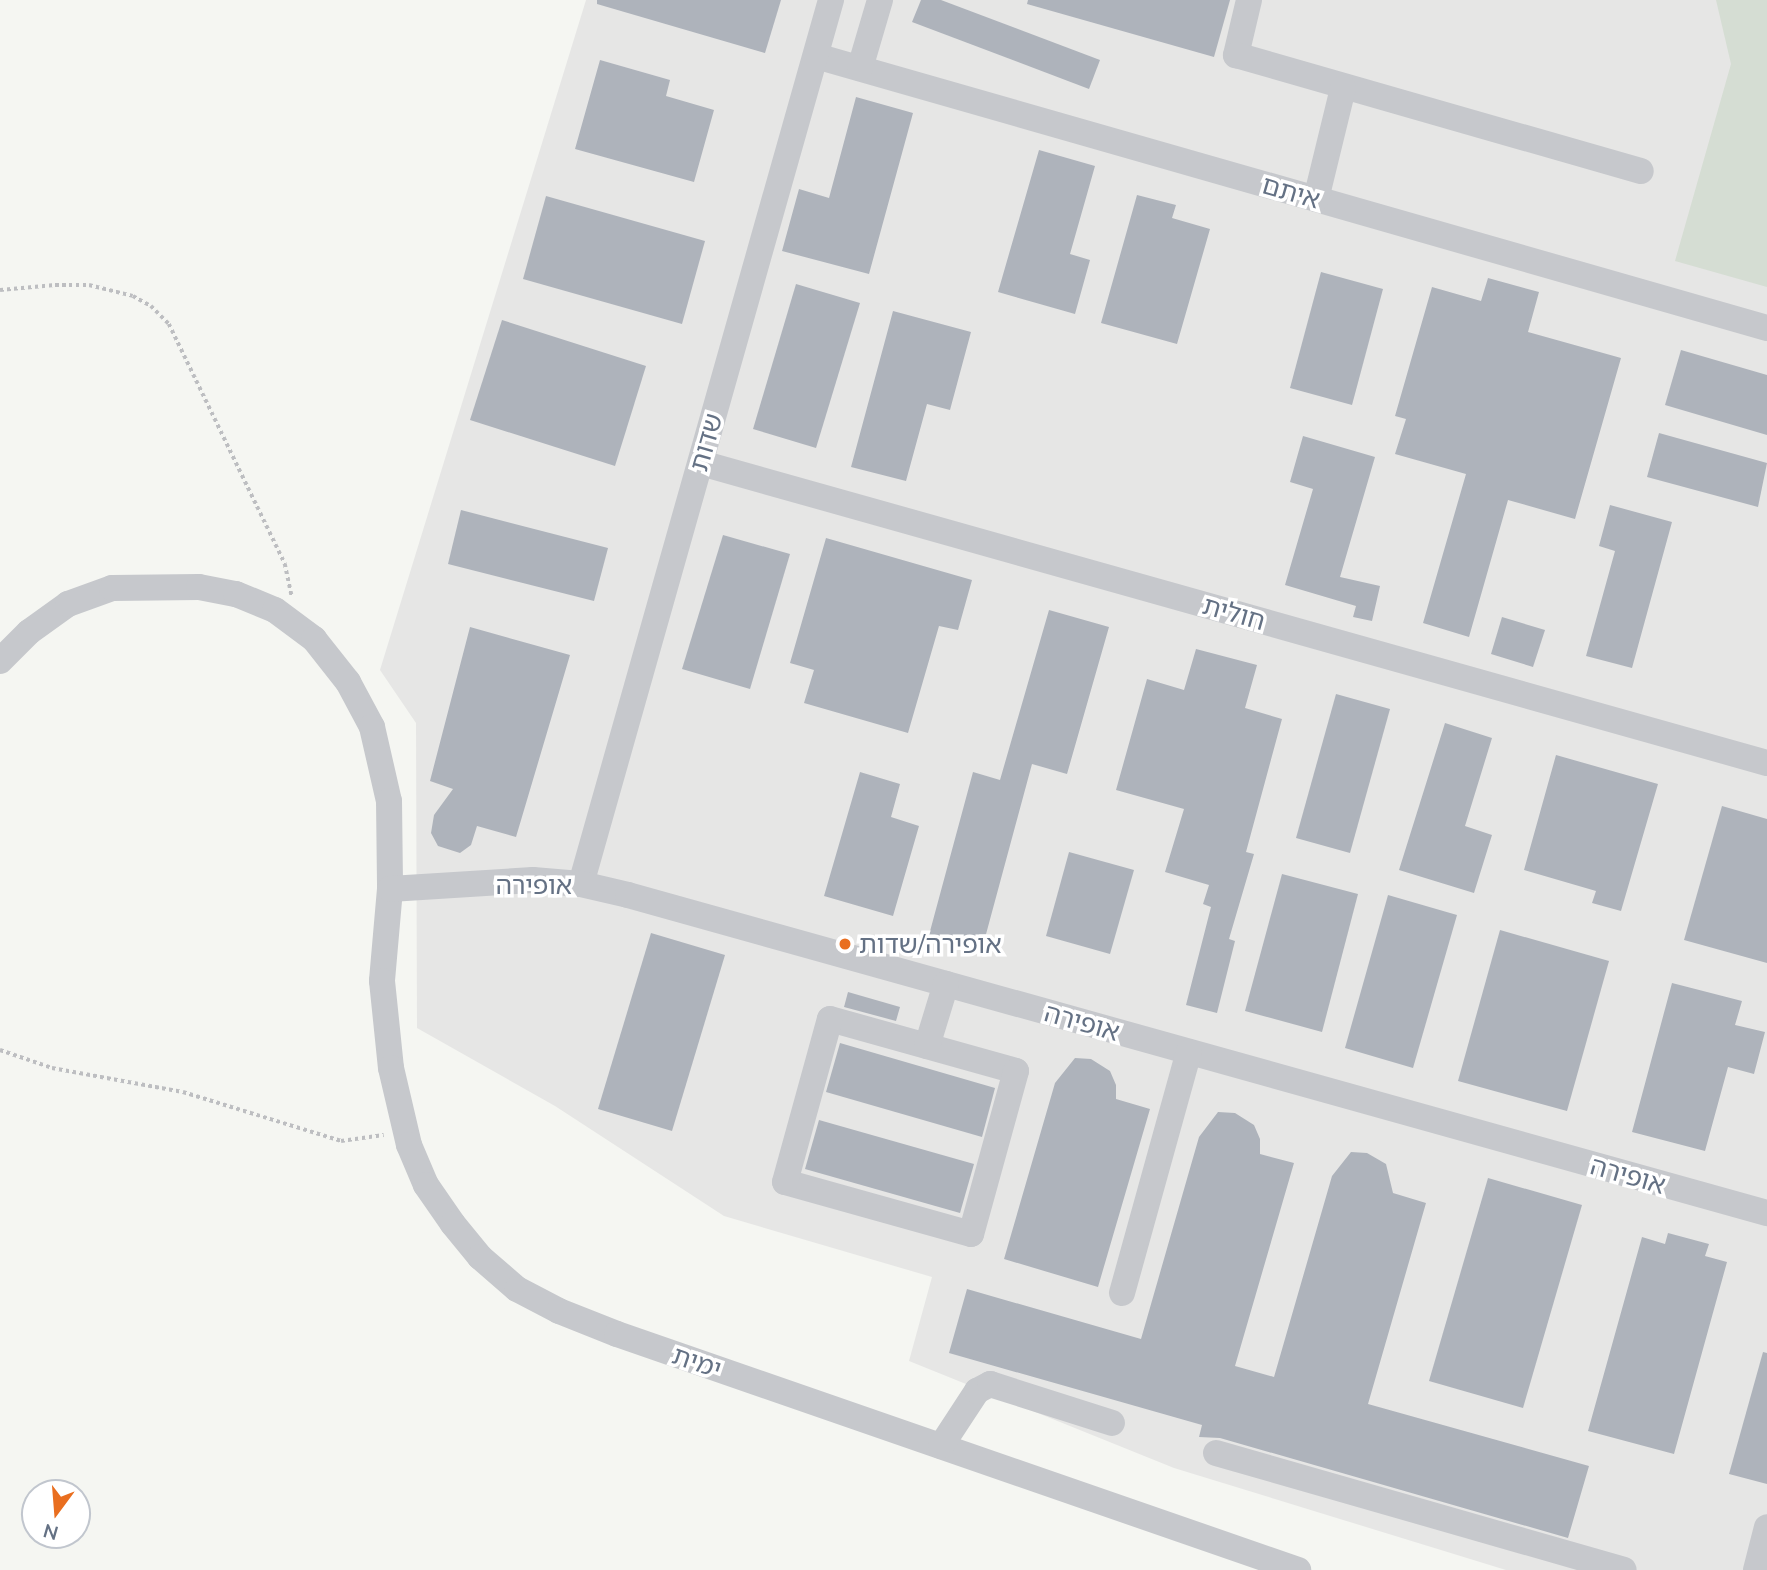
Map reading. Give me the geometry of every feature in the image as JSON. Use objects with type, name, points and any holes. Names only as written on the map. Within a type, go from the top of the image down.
[{"type":"street","name":"שדות","points":[[581,884],[831,0]]},
{"type":"street","points":[[860,68],[880,0]]},
{"type":"street","points":[[1249,0],[1236,55],[1343,88],[1642,170]]},
{"type":"street","name":"איתם","points":[[816,56],[1767,328]]},
{"type":"street","points":[[1316,199],[1343,88]]},
{"type":"street","name":"חולית","points":[[701,463],[1767,763]]},
{"type":"street","name":"ימית","points":[[0,661],[29,632],[68,604],[112,588],[199,587],[236,594],[275,610],[314,639],[348,682],[372,727],[389,801],[390,889],[382,981],[391,1068],[406,1132],[426,1185],[453,1224],[480,1257],[517,1289],[559,1311],[617,1334],[1298,1570]]},
{"type":"street","name":"אופירה","points":[[390,889],[533,880],[581,884],[1767,1213]]},
{"type":"street","points":[[927,1046],[946,984]]},
{"type":"street","points":[[830,1019],[927,1046],[1016,1071],[971,1234],[785,1182],[830,1019]]},
{"type":"street","points":[[1122,1293],[1189,1052]]},
{"type":"street","points":[[940,1446],[977,1391],[990,1384],[1112,1423]]},
{"type":"street","points":[[1216,1453],[1624,1570]]},
{"type":"street","points":[[1756,1570],[1767,1527]]},
{"type":"path","points":[[0,290],[89,285],[133,296],[151,306],[169,324],[285,564],[293,601]]},
{"type":"path","points":[[0,1050],[52,1068],[183,1092],[341,1141],[406,1132]]},
{"type":"shaded area","points":[[586,0],[1767,0],[1767,1570],[1506,1570],[1174,1468],[909,1361],[932,1277],[724,1216],[555,1106],[417,1028],[416,723],[380,670]]},
{"type":"shaded area","points":[[1716,0],[1767,0],[1767,287],[1675,261],[1731,64]]},
{"type":"building","points":[[597,0],[781,0],[765,53],[597,4]]},
{"type":"building","points":[[921,0],[941,0],[1100,60],[1089,89],[912,22]]},
{"type":"building","points":[[1028,0],[1230,0],[1214,57],[1027,4]]},
{"type":"building","points":[[600,60],[670,80],[666,96],[714,110],[694,182],[575,149]]},
{"type":"building","points":[[856,97],[913,113],[869,274],[782,251],[799,189],[829,198]]},
{"type":"building","points":[[1039,150],[1095,166],[1070,254],[1090,260],[1075,314],[998,292]]},
{"type":"building","points":[[1137,195],[1176,205],[1172,218],[1210,229],[1177,344],[1101,323]]},
{"type":"building","points":[[546,196],[705,241],[682,324],[523,279]]},
{"type":"building","points":[[1321,272],[1383,289],[1352,405],[1290,388]]},
{"type":"building","points":[[1488,278],[1539,292],[1528,332],[1621,358],[1575,519],[1508,500],[1469,637],[1423,623],[1466,474],[1395,454],[1406,419],[1395,416],[1432,287],[1481,301]]},
{"type":"building","points":[[796,284],[860,303],[816,448],[753,429]]},
{"type":"building","points":[[893,311],[971,332],[950,410],[927,404],[906,481],[851,467]]},
{"type":"building","points":[[502,320],[646,366],[615,466],[470,420]]},
{"type":"building","points":[[1681,350],[1767,375],[1767,435],[1665,405]]},
{"type":"building","points":[[1659,433],[1767,463],[1758,507],[1647,477]]},
{"type":"building","points":[[1303,436],[1375,457],[1340,577],[1380,586],[1372,621],[1353,617],[1356,606],[1285,585],[1313,489],[1290,482]]},
{"type":"building","points":[[1610,505],[1672,522],[1632,668],[1586,656],[1615,551],[1599,546]]},
{"type":"building","points":[[461,510],[608,548],[594,601],[448,564]]},
{"type":"building","points":[[723,535],[790,554],[750,689],[682,669]]},
{"type":"building","points":[[826,538],[972,580],[958,630],[939,626],[908,733],[804,703],[814,670],[790,663]]},
{"type":"building","points":[[1049,610],[1109,627],[1067,774],[1032,764],[982,949],[929,935],[973,772],[1000,780]]},
{"type":"building","points":[[1502,617],[1545,630],[1533,667],[1491,654]]},
{"type":"building","points":[[470,627],[570,655],[516,837],[477,826],[471,845],[460,853],[438,846],[431,833],[434,815],[453,789],[430,781]]},
{"type":"building","points":[[1196,649],[1257,665],[1245,708],[1282,719],[1246,852],[1254,854],[1229,939],[1235,941],[1217,1013],[1186,1005],[1211,907],[1203,904],[1209,885],[1165,872],[1184,809],[1116,790],[1147,679],[1184,690]]},
{"type":"building","points":[[1336,694],[1390,709],[1350,853],[1296,838]]},
{"type":"building","points":[[1445,723],[1492,738],[1465,826],[1492,835],[1474,893],[1399,870]]},
{"type":"building","points":[[1556,755],[1658,784],[1621,911],[1592,903],[1596,891],[1524,870]]},
{"type":"building","points":[[860,772],[900,784],[891,817],[919,826],[893,916],[824,896]]},
{"type":"building","points":[[1722,806],[1767,819],[1767,963],[1684,940]]},
{"type":"building","points":[[1069,852],[1134,870],[1110,954],[1046,936]]},
{"type":"building","points":[[1282,874],[1358,894],[1322,1032],[1245,1011]]},
{"type":"building","points":[[1388,895],[1457,915],[1413,1068],[1345,1048]]},
{"type":"building","points":[[1500,930],[1609,961],[1567,1111],[1458,1081]]},
{"type":"building","points":[[651,933],[725,955],[672,1131],[598,1109]]},
{"type":"building","points":[[1672,983],[1742,1001],[1735,1025],[1765,1032],[1754,1074],[1728,1067],[1705,1151],[1632,1132]]},
{"type":"building","points":[[848,992],[900,1007],[896,1021],[844,1007]]},
{"type":"building","points":[[840,1043],[995,1088],[982,1137],[826,1092]]},
{"type":"building","points":[[1075,1058],[1091,1059],[1110,1071],[1116,1085],[1116,1099],[1150,1109],[1098,1287],[1004,1259],[1055,1083]]},
{"type":"building","points":[[1218,1112],[1235,1113],[1254,1125],[1260,1139],[1260,1154],[1294,1163],[1235,1366],[1274,1377],[1332,1176],[1351,1152],[1367,1153],[1386,1164],[1393,1193],[1426,1203],[1368,1404],[1589,1466],[1568,1538],[1220,1438],[1199,1437],[1202,1425],[949,1353],[967,1289],[1141,1339],[1199,1137]]},
{"type":"building","points":[[819,1120],[974,1164],[960,1213],[805,1169]]},
{"type":"building","points":[[1488,1178],[1582,1205],[1523,1408],[1429,1381]]},
{"type":"building","points":[[1668,1233],[1709,1244],[1705,1256],[1727,1262],[1674,1454],[1588,1431],[1642,1237],[1665,1244]]},
{"type":"building","points":[[1763,1352],[1767,1353],[1767,1484],[1729,1474]]},
{"type":"place","name":"אופירה/שדות","points":[[845,944]]}]
